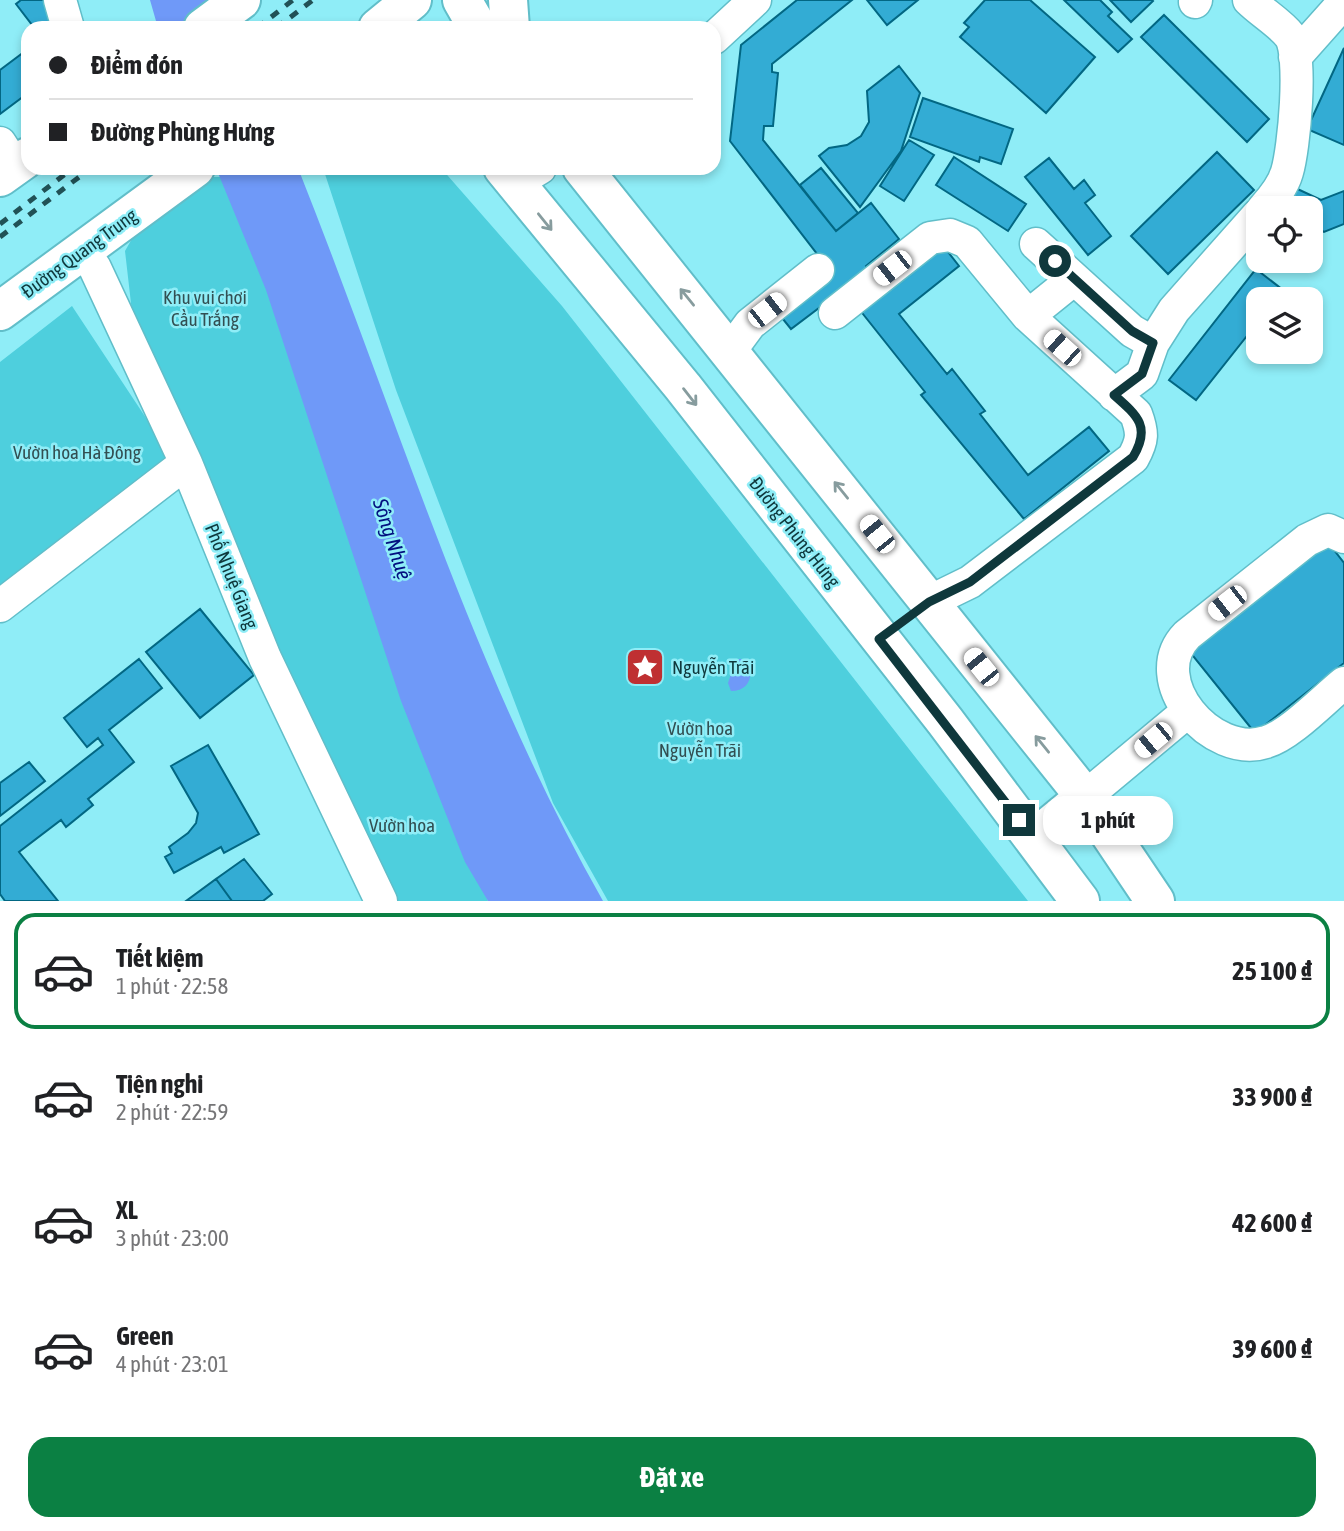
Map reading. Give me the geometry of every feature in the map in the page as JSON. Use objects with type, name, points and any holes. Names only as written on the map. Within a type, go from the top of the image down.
[{"type":"main road","points":[[212,21],[241,0]]},
{"type":"main road","points":[[462,0],[474,21]]},
{"type":"main road","points":[[508,0],[510,21]]},
{"type":"main road","name":"Đường Quang Trung","points":[[0,312],[185,175]]},
{"type":"main road","name":"Đường Phùng Hưng","points":[[521,175],[1080,901]]},
{"type":"main road","points":[[588,175],[1085,797],[1155,901]]},
{"type":"main road","points":[[879,639],[929,602]]},
{"type":"main road","points":[[1034,839],[1085,797]]},
{"type":"street","points":[[60,0],[66,21]]},
{"type":"street","points":[[721,32],[755,0]]},
{"type":"street","points":[[1249,0],[1289,36],[1296,57],[1296,123],[1291,157],[1281,185],[1273,196]]},
{"type":"street","points":[[1296,57],[1343,4]]},
{"type":"street","points":[[1114,395],[1142,374],[1153,343],[1174,310],[1246,229]]},
{"type":"street","points":[[835,313],[930,238],[950,235],[967,242],[1028,316],[1136,414],[1143,433],[1133,457],[970,582],[929,602]]},
{"type":"street","points":[[1036,244],[1132,331],[1153,343]]},
{"type":"street","name":"Phố Nhuệ Giang","points":[[83,250],[95,268],[186,463],[265,658],[381,901]]},
{"type":"street","points":[[730,351],[750,324],[818,270]]},
{"type":"street","points":[[1028,316],[1074,279]]},
{"type":"street","points":[[0,606],[186,463]]},
{"type":"street","points":[[1344,537],[1337,531],[1328,530],[1307,540],[1176,646],[1171,664],[1187,712],[1217,737],[1240,744],[1269,742],[1344,682]]},
{"type":"street","points":[[1085,797],[1187,712]]},
{"type":"green space","name":"Vườn hoa Nguyễn Trãi","points":[[325,175],[447,175],[562,306],[1028,901],[608,901],[553,803],[396,390]]},
{"type":"green space","name":"Khu vui chơi Cầu Trắng","points":[[204,177],[223,177],[272,287],[424,755],[488,901],[385,901],[132,312],[125,251],[145,216]]},
{"type":"green space","name":"Vườn hoa Hà Đông","points":[[72,306],[183,474],[0,608],[0,362]]},
{"type":"water","points":[[150,0],[215,0],[186,21],[156,21]]},
{"type":"water","name":"Sông Nhuệ","points":[[219,175],[301,175],[475,632],[556,813],[603,901],[488,901],[465,862],[401,701],[266,290]]},
{"type":"water","points":[[736,659],[746,659],[750,676],[743,688],[731,691],[728,683]]},
{"type":"building","points":[[21,0],[54,0],[60,21],[29,21],[16,4]]},
{"type":"building","points":[[797,0],[852,0],[772,64],[772,72],[778,73],[773,126],[764,126],[763,140],[836,231],[871,203],[899,239],[866,266],[868,271],[791,329],[778,313],[831,272],[730,141],[741,45]]},
{"type":"building","points":[[867,0],[918,0],[887,25]]},
{"type":"building","points":[[985,0],[1030,0],[1095,57],[1046,113],[960,37],[969,27],[964,23]]},
{"type":"building","points":[[1064,0],[1100,0],[1112,12],[1108,16],[1132,39],[1118,52]]},
{"type":"building","points":[[1110,0],[1152,0],[1153,1],[1131,22]]},
{"type":"building","points":[[1164,15],[1269,119],[1247,142],[1141,37]]},
{"type":"building","points":[[1344,48],[1344,145],[1307,129]]},
{"type":"building","points":[[21,54],[21,98],[0,114],[0,70]]},
{"type":"building","points":[[899,66],[920,93],[901,151],[860,207],[819,156],[829,148],[847,145],[861,136],[869,122],[867,91]]},
{"type":"building","points":[[923,98],[1013,129],[1001,164],[980,157],[979,162],[910,137]]},
{"type":"building","points":[[909,140],[934,155],[904,201],[880,186]]},
{"type":"building","points":[[1217,152],[1254,190],[1168,274],[1131,236]]},
{"type":"building","points":[[954,157],[1026,204],[1008,231],[936,185]]},
{"type":"building","points":[[1049,158],[1074,189],[1084,180],[1095,195],[1085,203],[1111,236],[1088,255],[1025,177]]},
{"type":"building","points":[[821,168],[858,213],[836,231],[800,185]]},
{"type":"building","points":[[1291,186],[1312,196],[1286,196]]},
{"type":"building","points":[[1344,191],[1344,224],[1324,232],[1323,199]]},
{"type":"building","points":[[941,243],[959,266],[899,314],[947,374],[952,369],[985,411],[980,414],[1028,475],[1089,427],[1109,451],[1024,519],[921,395],[925,392],[859,309]]},
{"type":"building","points":[[1253,273],[1261,273],[1279,287],[1246,287],[1246,337],[1196,400],[1169,380]]},
{"type":"building","points":[[1327,541],[1344,563],[1344,663],[1255,733],[1189,651]]},
{"type":"building","points":[[200,609],[254,675],[200,718],[146,652]]},
{"type":"building","points":[[139,659],[162,688],[109,730],[134,762],[88,799],[93,805],[66,827],[61,820],[19,852],[58,901],[5,901],[0,894],[0,826],[103,745],[98,738],[87,747],[64,718]]},
{"type":"building","points":[[208,745],[259,834],[224,853],[221,847],[174,873],[165,857],[172,853],[169,847],[188,833],[196,823],[198,813],[171,766]]},
{"type":"building","points":[[29,762],[45,781],[0,816],[0,783]]},
{"type":"building","points":[[244,859],[272,894],[263,901],[232,901],[216,879]]},
{"type":"building","points":[[216,879],[232,901],[186,901]]},
{"type":"railway","points":[[266,21],[293,0]]},
{"type":"railway","points":[[285,21],[313,0]]},
{"type":"railway","points":[[0,224],[64,175]]},
{"type":"railway","points":[[0,237],[82,175]]},
{"type":"place","name":"Nguyễn Trãi","points":[[645,667]]},
{"type":"route","points":[[1019,820],[879,639],[929,602],[970,582],[1133,457],[1141,444],[1143,433],[1136,414],[1114,395],[1142,374],[1153,343],[1132,331],[1055,261]]},
{"type":"park label","name":"Vườn hoa","points":[[402,825]]}]
